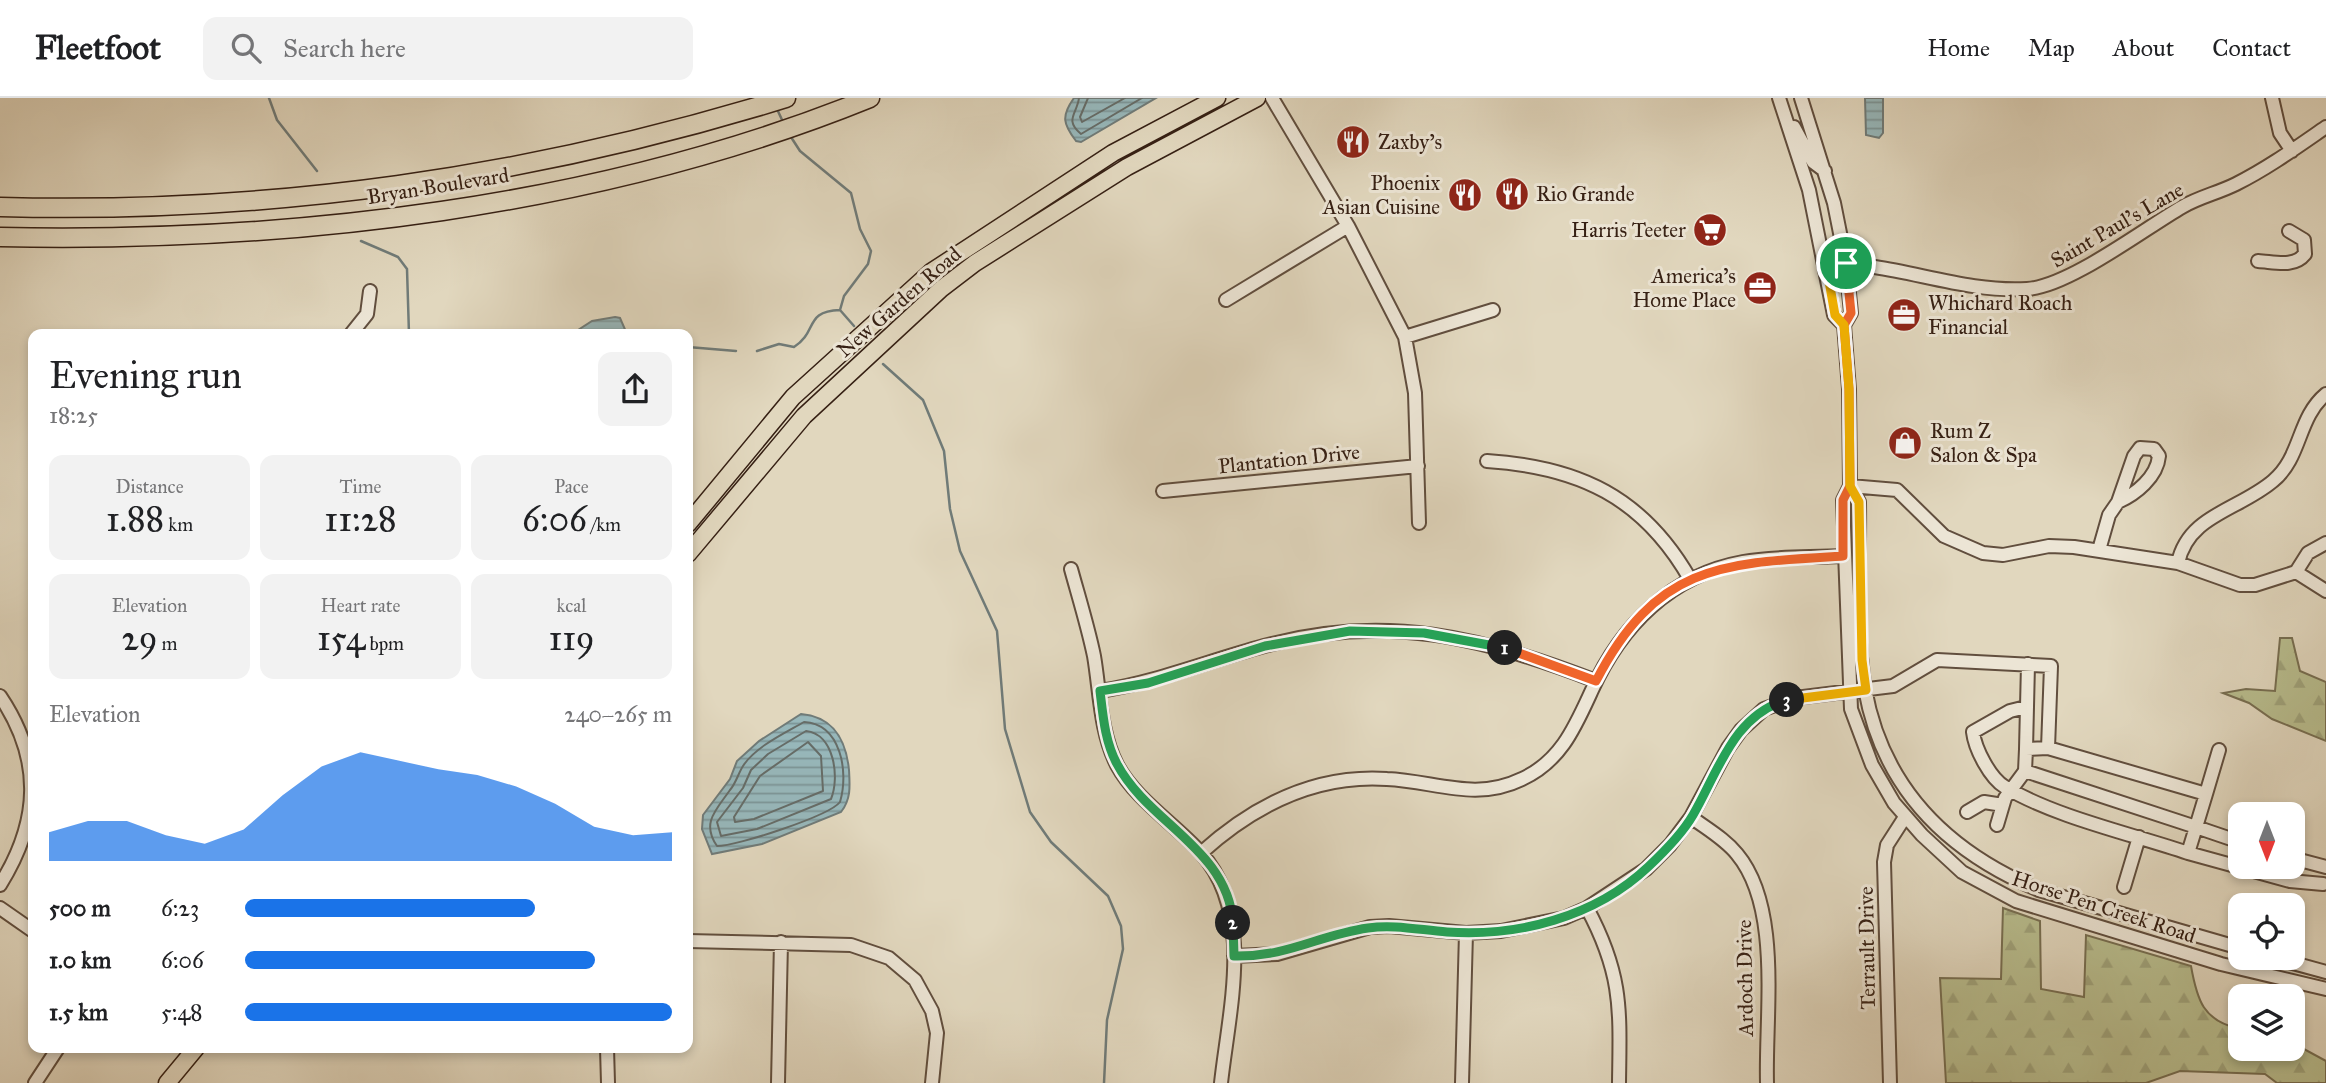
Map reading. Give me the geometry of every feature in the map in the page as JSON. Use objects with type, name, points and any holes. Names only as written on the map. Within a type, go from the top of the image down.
[{"type":"highway","name":"Bryan Boulevard","points":[[2,208],[129,209],[389,189],[594,152],[709,123],[786,98]]},
{"type":"highway","name":"Bryan Boulevard","points":[[1,237],[100,238],[245,232],[356,222],[461,207],[543,192],[692,157],[870,98]]},
{"type":"main road","name":"New Garden Road","points":[[693,518],[780,413],[819,372],[931,272],[1098,163],[1152,131],[1217,98]]},
{"type":"main road","name":"New Garden Road","points":[[693,549],[769,454],[804,416],[941,289],[1059,209],[1169,142],[1257,98]]},
{"type":"main road","points":[[1059,209],[1058,198],[1081,182],[1098,163]]},
{"type":"main road","points":[[769,454],[772,444],[790,421],[780,413]]},
{"type":"main road","points":[[732,501],[727,492],[743,459]]},
{"type":"main road","points":[[693,549],[717,508],[709,499]]},
{"type":"main road","points":[[167,1083],[191,1053]]},
{"type":"street","points":[[1272,98],[1348,226],[1405,337],[1415,393],[1419,523]]},
{"type":"street","name":"Horse Pen Creek Road","points":[[1779,98],[1809,190],[1835,315],[1844,325]]},
{"type":"street","name":"Horse Pen Creek Road","points":[[1801,98],[1834,203],[1846,263],[1851,313],[1844,325],[1849,389],[1850,486],[1843,500],[1848,692],[1857,729],[1872,765],[1905,817],[1962,872],[2016,901],[2221,964],[2326,989]]},
{"type":"street","points":[[2272,98],[2280,133],[2292,151]]},
{"type":"street","points":[[1786,117],[1804,141],[1813,162],[1825,171]]},
{"type":"street","name":"Saint Paul's Lane","points":[[1826,264],[1846,263],[1956,285],[2012,289],[2043,287],[2068,276],[2185,205],[2234,185],[2292,151],[2326,127]]},
{"type":"street","points":[[1809,190],[1823,193],[1834,203]]},
{"type":"street","points":[[1226,300],[1348,226]]},
{"type":"street","points":[[2258,261],[2293,263],[2301,260],[2305,254],[2304,240],[2289,231]]},
{"type":"street","points":[[355,329],[367,314],[370,292]]},
{"type":"street","points":[[1405,337],[1493,310]]},
{"type":"street","points":[[2178,563],[2183,543],[2192,531],[2254,494],[2281,473],[2293,456],[2309,411],[2326,394]]},
{"type":"street","points":[[1488,461],[1553,469],[1605,492],[1639,514],[1671,546],[1690,579]]},
{"type":"street","name":"Plantation Drive","points":[[1163,491],[1418,466]]},
{"type":"street","points":[[1850,486],[1897,490],[1944,536],[1983,553],[2003,555],[2061,545],[2178,563],[2240,585],[2255,584],[2296,572],[2308,553],[2326,543]]},
{"type":"street","name":"Horse Pen Creek Road","points":[[1850,486],[1859,502],[1862,660],[1866,690],[1881,743],[1900,784],[1926,816],[1982,863],[2039,890],[2228,945]]},
{"type":"street","points":[[2099,550],[2109,515],[2118,502]]},
{"type":"street","points":[[1201,853],[1231,825],[1264,805],[1317,785],[1388,779],[1476,792],[1508,785],[1545,764],[1565,746],[1616,643],[1656,602],[1690,579],[1744,562],[1843,556]]},
{"type":"street","points":[[1071,569],[1100,691],[1107,736],[1118,766],[1130,783],[1201,853],[1221,882],[1233,913],[1234,956],[1221,1083]]},
{"type":"street","points":[[2296,572],[2326,591]]},
{"type":"street","points":[[1100,691],[1148,683],[1265,646],[1350,631],[1424,633],[1462,638],[1502,647],[1596,681]]},
{"type":"street","points":[[1234,956],[1279,954],[1370,927],[1389,926],[1466,933],[1538,925],[1587,908],[1646,869],[1692,817],[1728,748],[1741,730],[1764,709],[1795,698],[1893,686],[1937,660],[2051,666],[2048,748]]},
{"type":"street","points":[[1997,825],[2003,805],[2025,771],[2028,664]]},
{"type":"street","points":[[0,696],[22,736],[28,770]]},
{"type":"street","points":[[2026,707],[2010,711],[1973,732],[1974,741],[1991,772],[2005,787],[2043,804],[2188,853],[2261,874],[2325,885],[2326,869],[2305,862]]},
{"type":"street","points":[[2026,749],[2048,748],[2206,794]]},
{"type":"street","points":[[2188,853],[2219,750]]},
{"type":"street","points":[[2025,771],[2048,781],[2228,838]]},
{"type":"street","points":[[2043,804],[2048,781]]},
{"type":"street","points":[[1967,812],[1984,802],[2003,805]]},
{"type":"street","name":"Ardoch Drive","points":[[1692,817],[1737,854],[1758,887],[1767,943],[1767,1083]]},
{"type":"street","name":"Terrault Drive","points":[[1890,1083],[1884,862],[1887,845],[1905,817]]},
{"type":"street","points":[[0,885],[26,832],[28,819]]},
{"type":"street","points":[[2124,887],[2139,836]]},
{"type":"street","points":[[0,908],[28,928]]},
{"type":"street","points":[[1587,908],[1612,962],[1616,982],[1620,1013],[1619,1083]]},
{"type":"street","points":[[1462,1083],[1466,933]]},
{"type":"street","points":[[693,941],[851,945],[889,958],[905,969],[927,1000],[936,1025],[937,1055],[932,1083]]},
{"type":"street","points":[[778,1083],[781,942]]},
{"type":"street","points":[[2305,966],[2326,972]]},
{"type":"street","points":[[36,1083],[55,1053]]},
{"type":"street","points":[[607,1053],[608,1083]]},
{"type":"green space","points":[[2280,638],[2292,638],[2300,671],[2326,682],[2326,741],[2272,719],[2249,703],[2223,693],[2246,689],[2275,691]]},
{"type":"green space","points":[[2003,908],[2040,921],[2041,989],[2084,997],[2086,935],[2191,966],[2199,999],[2204,1007],[2218,1021],[2228,1025],[2228,1061],[2305,1061],[2305,1050],[2326,1061],[2326,1083],[2277,1083],[2265,1074],[2180,1071],[2146,1083],[1946,1083],[1940,978],[2001,979]]},
{"type":"water","points":[[1074,98],[1156,98],[1081,142],[1076,141],[1065,120]]},
{"type":"water","points":[[1865,98],[1883,98],[1883,133],[1879,138],[1866,135]]},
{"type":"water","points":[[620,318],[625,329],[580,329],[592,321]]},
{"type":"water","points":[[801,714],[830,725],[845,749],[849,792],[841,812],[762,844],[712,854],[702,829],[703,815],[730,779],[737,761],[759,741]]},
{"type":"waterway","points":[[269,98],[277,120],[317,171]]},
{"type":"waterway","points":[[777,109],[783,122]]},
{"type":"waterway","points":[[789,134],[800,151],[851,193],[860,229],[871,251],[868,264],[844,296],[840,310]]},
{"type":"waterway","points":[[361,241],[398,257],[407,269],[409,329]]},
{"type":"waterway","points":[[840,310],[854,326]]},
{"type":"waterway","points":[[757,351],[779,344],[794,347],[806,335],[816,318],[829,311],[840,310]]},
{"type":"waterway","points":[[693,347],[736,351]]},
{"type":"waterway","points":[[883,364],[923,400],[944,451],[950,509],[960,551],[997,631],[1005,729],[1030,812],[1051,842],[1108,896],[1121,926],[1123,949],[1107,1020],[1104,1083]]},
{"type":"place","name":"Zaxby's","points":[[1353,142]]},
{"type":"place","name":"Rio Grande","points":[[1512,194]]},
{"type":"place","name":"Phoenix Asian Cuisine","points":[[1465,195]]},
{"type":"place","name":"Harris Teeter","points":[[1710,230]]},
{"type":"place","name":"America's Home Place","points":[[1760,288]]},
{"type":"place","name":"Whichard Roach Financial","points":[[1904,315]]},
{"type":"place","name":"Rum Z Salon & Spa","points":[[1905,443]]},
{"type":"route","points":[[1846,263],[1826,264],[1835,315],[1844,325],[1847,355],[1849,389],[1850,486],[1859,502],[1862,660],[1866,690],[1811,695],[1780,702],[1764,709],[1741,730],[1728,748],[1692,817],[1670,845],[1646,869],[1587,908],[1564,918],[1501,931],[1466,933],[1408,927],[1370,927],[1279,954],[1234,956],[1233,913],[1221,882],[1201,853],[1130,783],[1118,766],[1110,747],[1100,691],[1148,683],[1265,646],[1350,631],[1424,633],[1462,638],[1532,656],[1596,681],[1616,643],[1632,625],[1656,602],[1690,579],[1744,562],[1843,556],[1843,500],[1850,486],[1849,389],[1844,325],[1851,313],[1846,263]]}]
